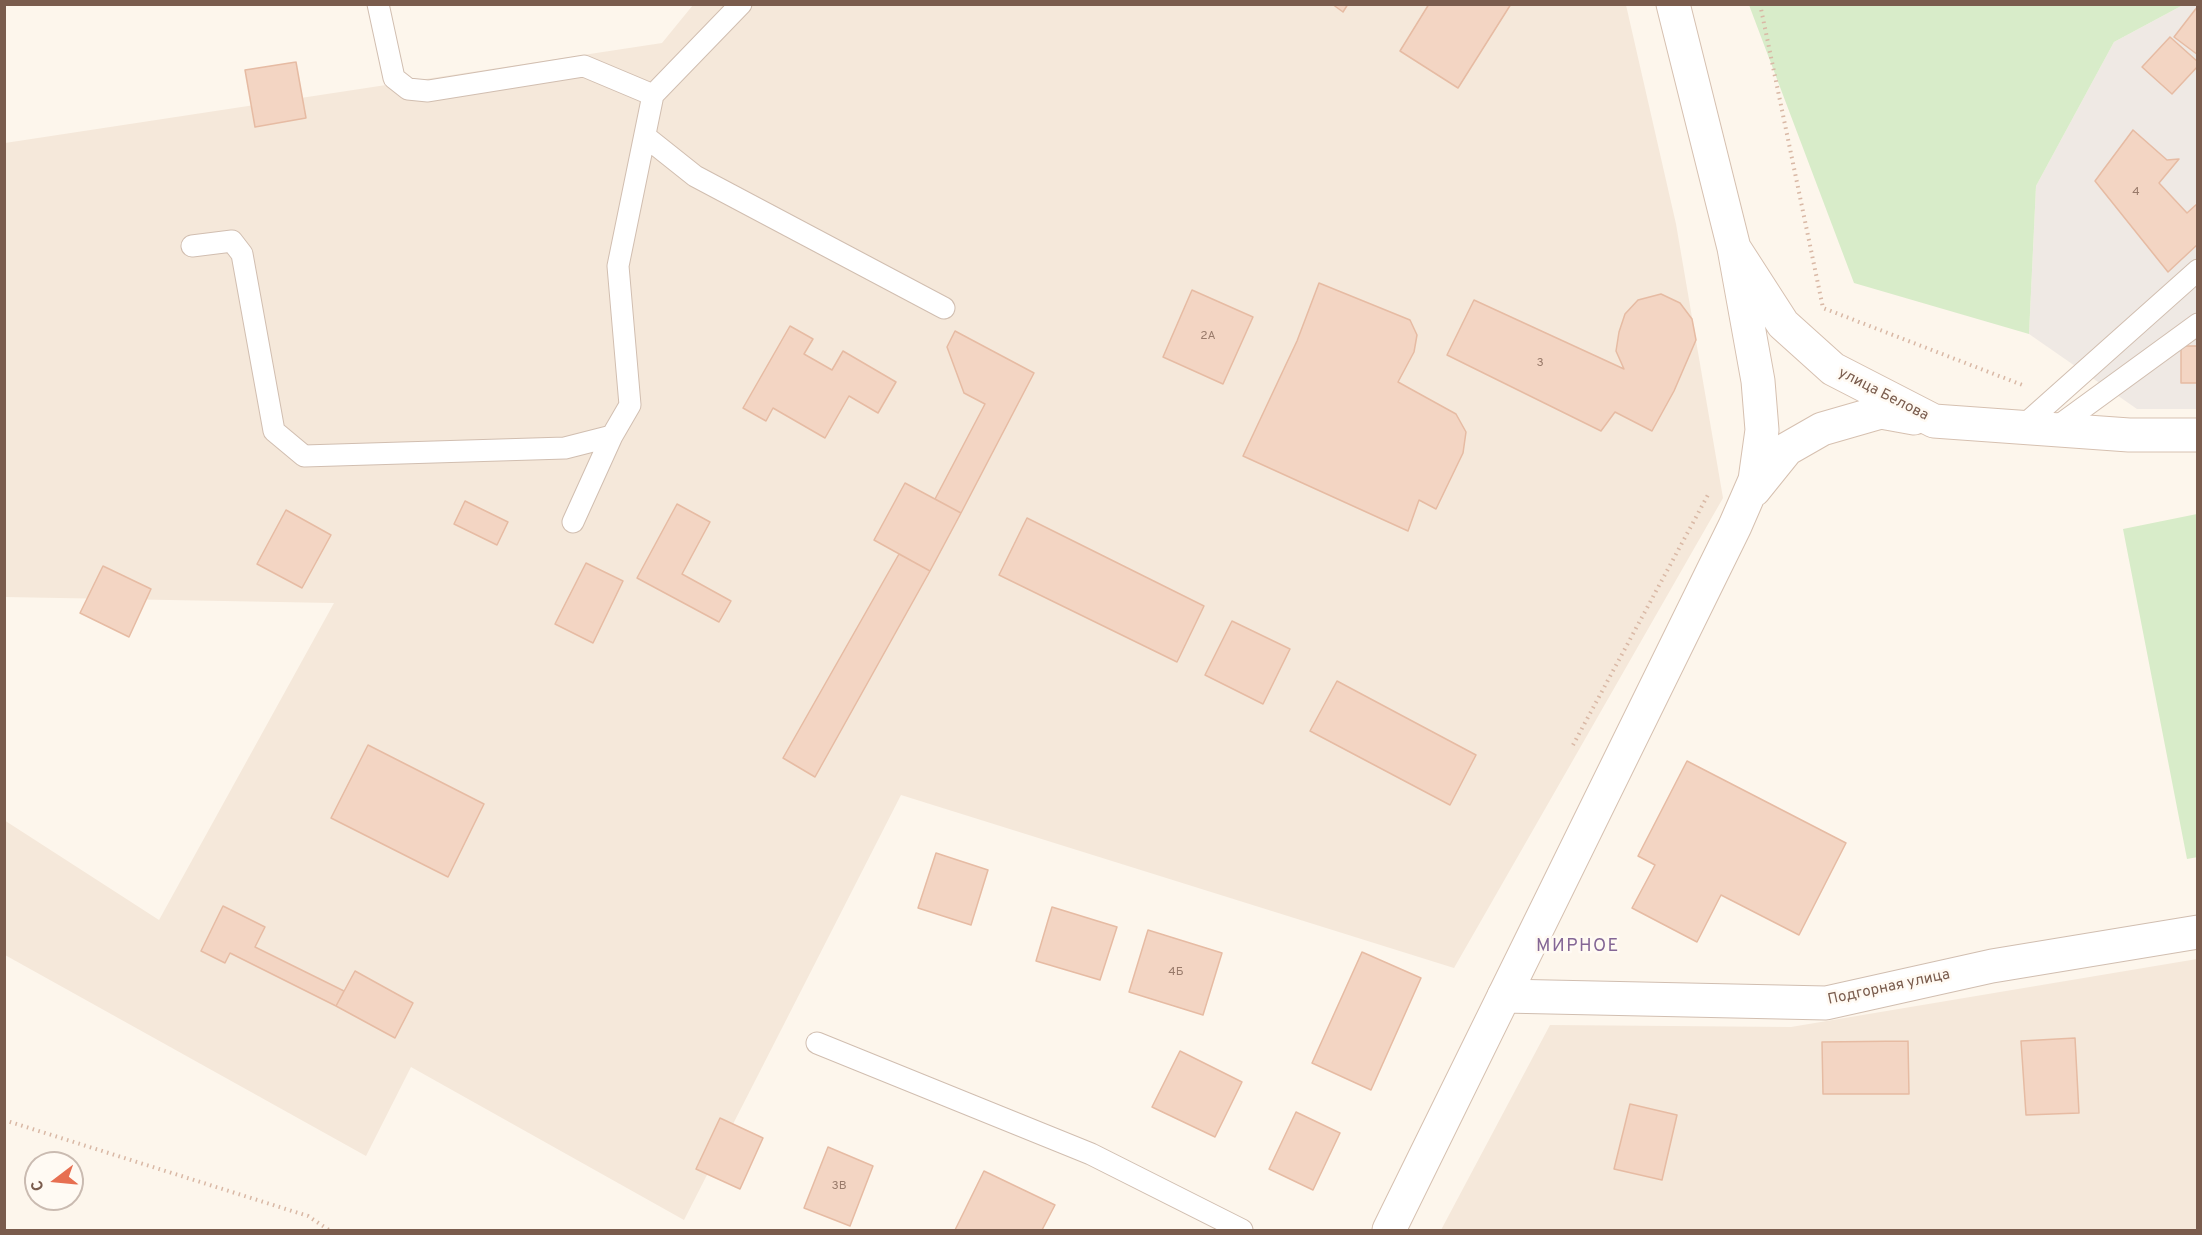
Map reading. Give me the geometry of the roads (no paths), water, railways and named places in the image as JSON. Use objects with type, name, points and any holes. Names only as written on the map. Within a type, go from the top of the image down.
[{"type":"main road","name":"улица Белова","points":[[1673,4],[1734,248],[1783,324],[1833,369],[1934,421],[2130,435],[2198,435]]},
{"type":"main road","points":[[1389,1230],[1755,480],[1762,430],[1758,381],[1734,248]]},
{"type":"main road","points":[[1746,501],[1787,449],[1822,429],[1881,412],[1934,421]]},
{"type":"main road","name":"Подгорная улица","points":[[1504,996],[1826,1003],[1992,966],[2198,932]]},
{"type":"lane","points":[[378,4],[394,78],[408,89],[428,91],[584,66],[653,95]]},
{"type":"lane","points":[[573,522],[612,436],[630,405],[618,266],[653,95],[741,4]]},
{"type":"lane","points":[[646,137],[695,176],[944,308]]},
{"type":"lane","points":[[192,246],[232,241],[242,254],[274,431],[304,456],[565,448],[612,436]]},
{"type":"lane","points":[[2038,427],[2198,270]]},
{"type":"lane","points":[[2038,427],[2198,324]]},
{"type":"lane","points":[[817,1043],[1091,1154],[1242,1230]]},
{"type":"district","name":"МИРНОЕ","points":[[1578,947]]}]
